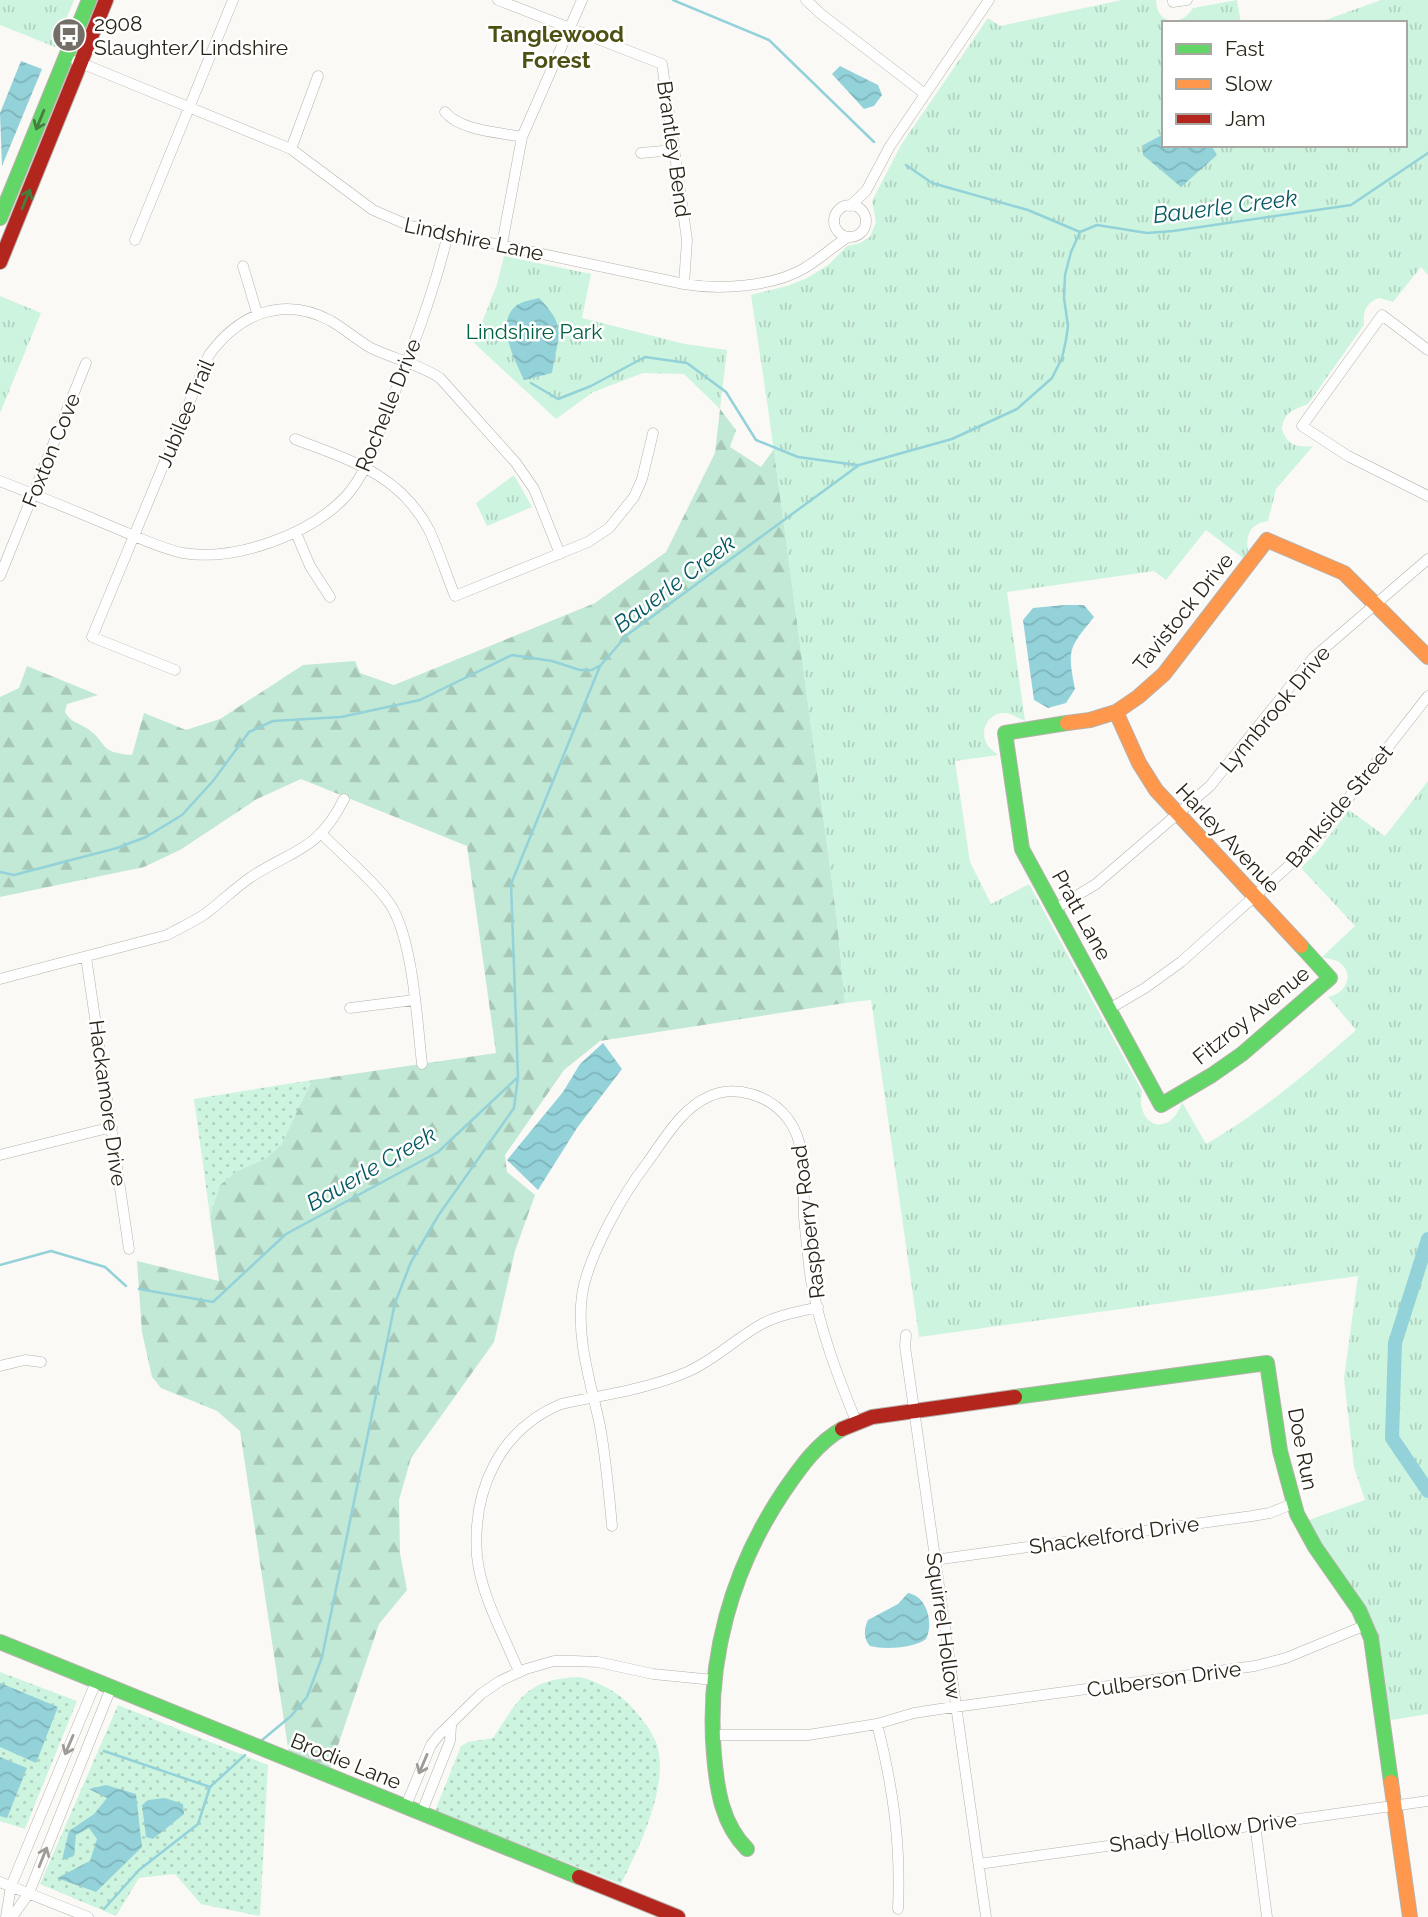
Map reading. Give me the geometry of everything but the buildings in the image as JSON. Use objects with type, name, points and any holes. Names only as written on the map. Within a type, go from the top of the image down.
[{"type":"street","points":[[0,218],[89,0]]},
{"type":"street","points":[[0,262],[106,0]]},
{"type":"street","points":[[135,240],[233,0]]},
{"type":"street","name":"Brantley Bend","points":[[498,0],[662,64],[687,240],[684,284]]},
{"type":"street","points":[[502,244],[522,137],[582,0]]},
{"type":"street","points":[[806,0],[925,94]]},
{"type":"street","points":[[974,0],[986,4]]},
{"type":"street","points":[[1173,1],[1187,0]]},
{"type":"street","name":"Lindshire Lane","points":[[829,251],[836,228],[837,213],[850,206],[866,191],[890,146],[986,4]]},
{"type":"street","name":"Lindshire Lane","points":[[66,57],[291,149],[386,217],[410,226],[684,284],[726,287],[776,279],[804,269],[848,237],[862,232],[866,222],[863,212],[866,191]]},
{"type":"street","points":[[291,149],[318,76]]},
{"type":"street","points":[[445,112],[450,118],[464,124],[522,137]]},
{"type":"street","points":[[641,153],[674,149]]},
{"type":"street","points":[[850,206],[863,212]]},
{"type":"street","points":[[836,228],[848,237]]},
{"type":"street","name":"Rochelle Drive","points":[[0,481],[179,552],[212,555],[252,547],[296,533],[338,504],[365,467],[435,285],[448,234]]},
{"type":"street","points":[[243,265],[257,313]]},
{"type":"street","name":"Jubilee Trail","points":[[175,670],[92,637],[209,355],[223,336],[257,313],[287,310],[314,314],[371,347],[440,378],[516,463],[534,489],[560,554]]},
{"type":"street","points":[[1428,350],[1382,315],[1302,426],[1348,456],[1428,496]]},
{"type":"street","name":"Foxton Cove","points":[[0,576],[86,363]]},
{"type":"street","points":[[295,439],[365,467],[399,490],[419,513],[429,531],[455,596],[560,554],[609,528],[624,512],[642,479],[653,433]]},
{"type":"street","points":[[296,533],[310,566],[330,597]]},
{"type":"street","name":"Tavistock Drive","points":[[1005,733],[1079,723],[1116,712],[1149,689],[1164,674],[1266,540],[1337,569],[1351,578],[1375,604]]},
{"type":"street","name":"Lynnbrook Drive","points":[[1055,909],[1097,884],[1219,777],[1313,658],[1428,559]]},
{"type":"street","points":[[1375,604],[1428,657]]},
{"type":"street","name":"Bankside Street","points":[[1109,1009],[1169,971],[1311,846],[1428,696]]},
{"type":"street","name":"Harley Avenue","points":[[1116,712],[1156,790],[1330,978]]},
{"type":"street","name":"Pratt Lane","points":[[1005,733],[1020,842],[1027,859],[1161,1105]]},
{"type":"street","points":[[0,979],[167,934],[185,925],[256,874],[291,856],[322,834],[344,799]]},
{"type":"street","points":[[322,834],[387,899],[395,911],[405,940],[422,1064]]},
{"type":"street","name":"Hackamore Drive","points":[[86,957],[129,1249]]},
{"type":"street","name":"Fitzroy Avenue","points":[[1161,1105],[1242,1054],[1330,978]]},
{"type":"street","points":[[350,1008],[414,1000]]},
{"type":"street","name":"Raspberry Road","points":[[612,1526],[606,1467],[582,1348],[580,1319],[587,1272],[611,1222],[640,1172],[681,1118],[699,1101],[713,1094],[733,1091],[762,1096],[780,1109],[798,1135],[802,1155],[808,1257],[817,1307],[837,1376],[856,1421]]},
{"type":"street","points":[[0,1156],[111,1127]]},
{"type":"street","points":[[519,1672],[485,1591],[477,1558],[478,1520],[486,1484],[506,1443],[527,1422],[561,1404],[656,1383],[687,1373],[723,1352],[760,1325],[776,1317],[817,1307]]},
{"type":"street","name":"Squirrel Hollow","points":[[906,1335],[905,1346],[934,1560],[986,1917]]},
{"type":"street","points":[[0,1366],[24,1360],[41,1362]]},
{"type":"street","name":"Doe Run","points":[[914,1412],[1267,1363],[1284,1475],[1293,1504],[1317,1551],[1352,1601],[1371,1638],[1410,1917]]},
{"type":"street","points":[[747,1849],[730,1831],[720,1796],[712,1735],[714,1680],[728,1607],[755,1538],[782,1493],[826,1439],[856,1421],[914,1412]]},
{"type":"street","name":"Shackelford Drive","points":[[934,1560],[1252,1516],[1270,1513],[1293,1504]]},
{"type":"street","name":"Culberson Drive","points":[[712,1735],[808,1735],[877,1724],[915,1713],[1267,1664],[1366,1625]]},
{"type":"street","name":"Brodie Lane","points":[[0,1642],[678,1917]]},
{"type":"street","points":[[405,1808],[431,1745],[439,1735],[451,1726],[464,1708],[481,1693],[519,1672],[554,1661],[575,1661],[598,1662],[653,1674],[714,1680]]},
{"type":"street","points":[[6,1917],[11,1886],[96,1682]]},
{"type":"street","points":[[12,1917],[29,1893],[111,1688]]},
{"type":"street","points":[[877,1724],[894,1796],[898,1909]]},
{"type":"street","points":[[421,1814],[450,1741],[451,1726]]},
{"type":"street","name":"Shady Hollow Drive","points":[[979,1864],[1428,1801]]},
{"type":"street","points":[[1255,1824],[1267,1917]]},
{"type":"street","points":[[0,1882],[88,1917]]},
{"type":"green space","points":[[0,0],[74,0],[55,47],[0,25]]},
{"type":"green space","points":[[1122,0],[1156,0],[1157,8],[1165,19],[1176,20],[1183,18],[1193,8],[1237,0],[1241,21],[1162,21],[1162,147],[1407,147],[1407,21],[1323,21],[1381,0],[1428,0],[1428,275],[1421,267],[1393,302],[1379,298],[1368,305],[1364,325],[1308,404],[1290,412],[1285,418],[1282,429],[1286,439],[1298,446],[1313,446],[1276,489],[1268,521],[1257,524],[1250,531],[1248,551],[1243,558],[1206,530],[1166,580],[1154,571],[1007,592],[1025,721],[1007,713],[994,716],[985,727],[984,737],[988,746],[998,755],[955,761],[970,862],[991,904],[1029,884],[1142,1091],[1141,1104],[1144,1113],[1155,1124],[1163,1124],[1177,1113],[1182,1102],[1206,1144],[1284,1091],[1356,1030],[1328,997],[1343,988],[1347,973],[1339,962],[1322,957],[1355,926],[1301,868],[1317,852],[1349,810],[1385,836],[1428,781],[1428,1714],[1391,1720],[1376,1645],[1306,1521],[1365,1500],[1354,1467],[1344,1378],[1358,1276],[919,1337],[871,1000],[845,1003],[837,919],[751,295],[807,278],[828,265],[847,246],[870,237],[876,222],[872,201],[901,145],[988,18],[1000,26]]},
{"type":"green space","name":"Lindshire Park","points":[[504,256],[591,274],[582,318],[685,344],[727,350],[720,409],[684,374],[643,373],[593,392],[556,419],[474,343],[497,284]]},
{"type":"green space","points":[[0,296],[41,313],[0,413]]},
{"type":"green space","points":[[720,409],[736,430],[730,447],[761,467],[774,449],[837,919],[845,1003],[600,1041],[564,1070],[505,1155],[507,1172],[535,1195],[515,1251],[494,1342],[411,1458],[399,1500],[400,1553],[407,1590],[379,1624],[330,1769],[289,1754],[240,1431],[217,1411],[161,1388],[152,1377],[142,1332],[137,1261],[219,1281],[210,1216],[220,1185],[237,1171],[265,1159],[281,1145],[312,1080],[496,1053],[467,846],[301,779],[257,799],[180,850],[144,867],[0,897],[0,697],[19,688],[27,666],[98,695],[67,704],[65,712],[95,735],[108,750],[132,755],[144,713],[186,730],[220,719],[303,665],[355,661],[360,673],[394,685],[595,603],[666,552],[715,453]]},
{"type":"green space","points":[[514,475],[532,507],[487,526],[476,503]]},
{"type":"green space","points":[[312,1080],[281,1145],[265,1159],[237,1171],[220,1185],[210,1216],[194,1099]]},
{"type":"green space","points":[[0,1672],[77,1701],[25,1829],[0,1821]]},
{"type":"green space","points":[[580,1677],[606,1687],[628,1703],[650,1731],[659,1752],[660,1771],[652,1811],[621,1884],[435,1811],[461,1746],[468,1742],[493,1738],[518,1701],[536,1686]]},
{"type":"green space","points":[[118,1705],[268,1765],[260,1916],[201,1904],[175,1874],[139,1878],[116,1916],[40,1884]]},
{"type":"water","points":[[21,61],[42,69],[2,166],[0,113]]},
{"type":"water","points":[[840,66],[878,85],[882,95],[874,106],[864,109],[832,74]]},
{"type":"water","points":[[1162,135],[1162,147],[1212,147],[1217,155],[1181,187],[1143,155],[1143,145]]},
{"type":"water","points":[[539,298],[557,325],[557,349],[552,373],[524,380],[508,341],[507,321],[510,312],[517,305]]},
{"type":"water","points":[[1084,605],[1094,617],[1072,650],[1071,665],[1075,689],[1066,703],[1048,708],[1034,700],[1023,620],[1033,608]]},
{"type":"water","points":[[603,1043],[622,1069],[577,1128],[538,1190],[507,1160],[563,1092],[580,1064]]},
{"type":"water","points":[[908,1593],[920,1599],[927,1611],[929,1625],[926,1639],[899,1647],[870,1646],[865,1633],[868,1620],[898,1604]]},
{"type":"water","points":[[0,1683],[58,1707],[36,1763],[0,1747]]},
{"type":"water","points":[[0,1757],[27,1768],[7,1818],[0,1816]]},
{"type":"water","points":[[106,1785],[136,1794],[142,1847],[96,1892],[57,1878],[90,1861],[97,1839],[89,1828],[76,1835],[74,1856],[62,1860],[69,1831],[94,1814],[107,1798],[89,1789]]},
{"type":"water","points":[[165,1798],[183,1804],[184,1814],[153,1839],[146,1837],[142,1805],[148,1800]]},
{"type":"waterway","points":[[673,0],[769,40],[874,142]]},
{"type":"waterway","name":"Bauerle Creek","points":[[139,1289],[213,1302],[286,1234],[438,1152],[518,1077],[511,884],[600,666],[627,635],[859,465],[952,439],[1017,409],[1052,378],[1062,358],[1068,326],[1064,298],[1065,275],[1080,232],[1097,225],[1147,233],[1173,231],[1351,205],[1428,153]]},
{"type":"waterway","points":[[906,165],[932,183],[1028,210],[1080,232]]},
{"type":"waterway","points":[[531,383],[558,399],[591,386],[645,357],[687,363],[726,392],[756,440],[798,457],[857,465]]},
{"type":"waterway","points":[[0,872],[14,875],[117,848],[146,837],[182,815],[213,781],[249,732],[273,721],[341,717],[420,700],[512,655],[552,661],[580,670],[592,670],[599,666]]},
{"type":"waterway","points":[[261,1741],[291,1716],[307,1697],[322,1657],[395,1303],[411,1262],[438,1216],[514,1108],[518,1077]]},
{"type":"waterway","points":[[1428,1239],[1395,1343],[1392,1438],[1428,1491]]},
{"type":"waterway","name":"Bauerle Creek","points":[[0,1265],[51,1251],[105,1267],[126,1286]]},
{"type":"waterway","points":[[104,1751],[210,1787],[245,1755]]},
{"type":"waterway","points":[[104,1909],[139,1870],[198,1824],[210,1787]]},
{"type":"traffic: fast","points":[[0,218],[89,0]]},
{"type":"traffic: fast","points":[[1067,723],[1005,733],[1022,849],[1161,1105],[1242,1054],[1330,978],[1301,946]]},
{"type":"traffic: fast","points":[[1015,1397],[1267,1363],[1280,1451],[1297,1514],[1315,1547],[1359,1610],[1371,1638],[1391,1782]]},
{"type":"traffic: fast","points":[[747,1849],[726,1818],[719,1794],[714,1755],[714,1685],[726,1617],[736,1584],[765,1521],[803,1465],[817,1449],[842,1429]]},
{"type":"traffic: fast","points":[[0,1642],[579,1877]]},
{"type":"traffic: slow","points":[[1067,723],[1090,720],[1116,712],[1164,674],[1267,540],[1344,573],[1428,657]]},
{"type":"traffic: slow","points":[[1116,712],[1139,763],[1156,790],[1301,946]]},
{"type":"traffic: slow","points":[[1391,1782],[1410,1917]]},
{"type":"traffic: jam","points":[[0,262],[106,0]]},
{"type":"traffic: jam","points":[[842,1429],[872,1417],[1015,1397]]},
{"type":"traffic: jam","points":[[579,1877],[678,1917]]},
{"type":"place","name":"2908 Slaughter/Lindshire","points":[[69,35]]},
{"type":"district","name":"Tanglewood Forest","points":[[556,46]]}]
